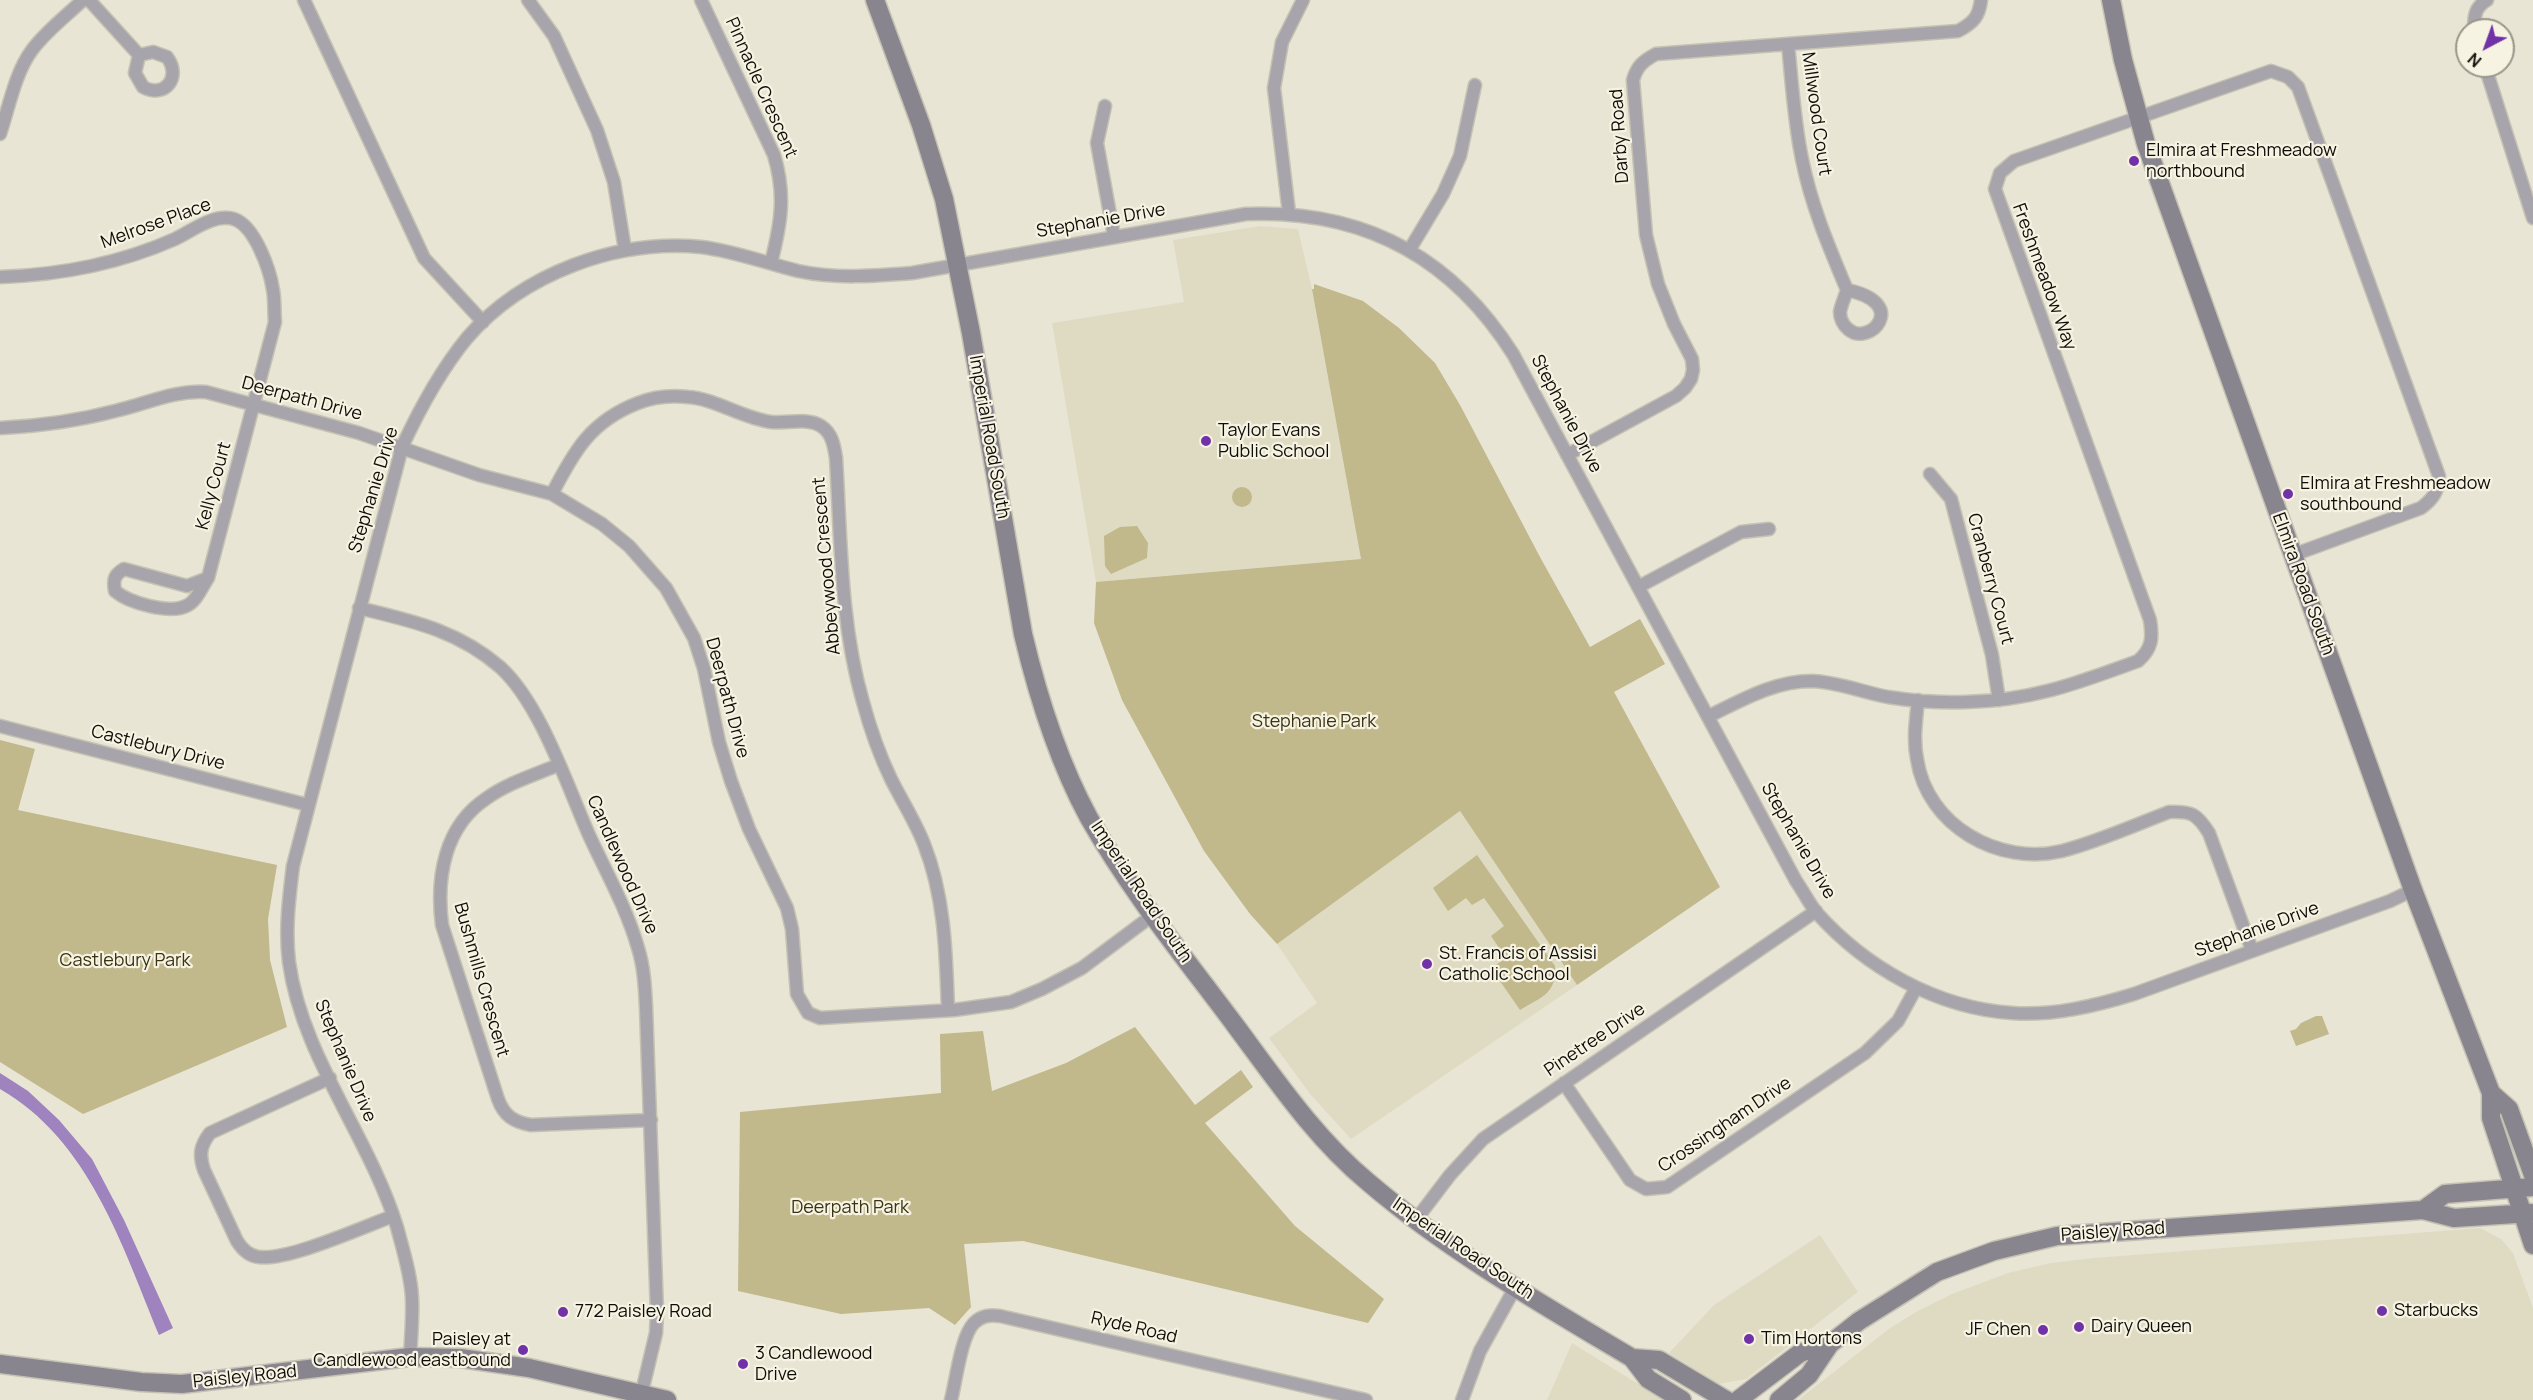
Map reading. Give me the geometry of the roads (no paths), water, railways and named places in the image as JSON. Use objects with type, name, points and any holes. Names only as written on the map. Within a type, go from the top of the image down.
[{"type":"street","points":[[0,134],[22,68],[31,51],[83,0]]},
{"type":"street","points":[[89,0],[138,55]]},
{"type":"street","points":[[304,0],[424,258],[483,322]]},
{"type":"street","points":[[528,0],[554,36],[597,130],[614,182],[625,250]]},
{"type":"street","name":"Pinnacle Crescent","points":[[701,0],[774,155],[781,177],[783,199],[771,263]]},
{"type":"street","name":"Imperial Road South","points":[[875,0],[934,164],[958,265],[1023,634],[1032,672],[1065,765],[1089,817],[1114,859],[1153,915],[1305,1119],[1365,1180],[1415,1221],[1632,1358],[1648,1379],[1682,1400]]},
{"type":"street","points":[[1288,213],[1274,88],[1282,42],[1302,0]]},
{"type":"street","name":"Darby Road","points":[[1567,455],[1676,396],[1685,388],[1693,370],[1692,359],[1674,324],[1658,284],[1646,235],[1633,80],[1636,69],[1643,61],[1656,54],[1958,30],[1971,24],[1980,13],[1981,0]]},
{"type":"street","name":"Elmira Road South","points":[[2111,0],[2137,117],[2186,261],[2413,890],[2491,1093],[2491,1118],[2512,1188],[2528,1213],[2533,1245]]},
{"type":"street","points":[[2474,18],[2480,5],[2487,0]]},
{"type":"street","name":"Millwood Court","points":[[1788,44],[1802,161],[1821,228],[1848,290]]},
{"type":"street","name":"Freshmeadow Way","points":[[1709,716],[1758,691],[1810,681],[1918,700],[1965,702],[1999,700],[2063,689],[2138,661],[2150,647],[2153,636],[2150,620],[1995,189],[2000,173],[2014,161],[2264,72],[2280,72],[2288,76],[2298,87],[2439,476],[2439,487],[2432,500],[2421,508],[2293,555]]},
{"type":"street","points":[[2489,78],[2533,218]]},
{"type":"street","points":[[1410,249],[1443,194],[1460,156],[1475,85]]},
{"type":"street","points":[[1105,106],[1097,143],[1114,236]]},
{"type":"street","name":"Stephanie Drive","points":[[410,1358],[412,1298],[407,1266],[393,1216],[302,1014],[289,963],[287,911],[293,866],[358,608],[402,447],[429,392],[448,364],[483,322],[517,295],[546,277],[589,260],[625,250],[668,246],[701,248],[800,271],[870,276],[912,273],[1246,214],[1288,213],[1357,227],[1410,249],[1458,285],[1491,322],[1513,354],[1796,881],[1816,911],[1851,945],[1883,970],[1916,988],[1966,1005],[2012,1013],[2054,1012],[2092,1007],[2134,994],[2390,901],[2413,890]]},
{"type":"street","name":"Melrose Place","points":[[0,277],[82,268],[128,256],[174,239],[210,221],[224,218],[236,220],[248,230],[264,258],[273,290],[275,322],[254,404]]},
{"type":"street","name":"Deerpath Drive","points":[[0,428],[40,426],[86,418],[180,393],[206,392],[349,429],[479,475],[552,494],[602,524],[629,546],[650,568],[680,609],[704,669],[719,742],[730,781],[748,829],[787,908],[792,929],[797,994],[801,1005],[808,1013],[820,1018],[948,1010],[1011,1002],[1082,968],[1153,915]]},
{"type":"street","name":"Abbeywood Crescent","points":[[552,494],[572,455],[595,428],[624,408],[654,398],[689,397],[753,418],[773,422],[808,422],[819,424],[827,431],[833,442],[836,458],[845,597],[855,672],[862,702],[882,758],[919,833],[933,871],[945,937],[948,1010]]},
{"type":"street","name":"Kelly Court","points":[[208,578],[187,586],[124,569],[113,581],[115,591],[123,598],[167,609],[178,609],[190,604],[208,578],[254,404]]},
{"type":"street","name":"Cranberry Court","points":[[1930,474],[1951,499],[1992,655],[1999,700]]},
{"type":"street","points":[[1638,587],[1741,532],[1768,529]]},
{"type":"street","name":"Candlewood Drive","points":[[358,608],[437,629],[461,639],[481,652],[513,679],[523,693],[558,765],[632,928],[639,949],[645,997],[651,1120],[656,1333],[641,1397]]},
{"type":"street","points":[[1918,700],[1915,735],[1917,760],[1934,803],[1956,828],[1987,847],[2027,856],[2061,851],[2169,812],[2186,811],[2200,818],[2209,833],[2252,951]]},
{"type":"street","name":"Castlebury Drive","points":[[0,726],[308,805]]},
{"type":"street","name":"Bushmills Crescent","points":[[558,765],[486,798],[469,814],[453,838],[440,876],[439,902],[442,925],[498,1099],[507,1115],[513,1120],[531,1125],[651,1120]]},
{"type":"street","name":"Pinetree Drive","points":[[1415,1221],[1450,1175],[1483,1139],[1816,911]]},
{"type":"street","name":"Crossingham Drive","points":[[1564,1083],[1630,1180],[1646,1189],[1667,1187],[1864,1053],[1898,1020],[1916,988]]},
{"type":"street","points":[[330,1078],[210,1133],[200,1150],[201,1160],[214,1190],[243,1250],[261,1258],[315,1246],[393,1216]]},
{"type":"street","name":"Elmira Road South","points":[[2491,1093],[2509,1109],[2533,1174]]},
{"type":"street","name":"Paisley Road","points":[[2423,1210],[2445,1194],[2533,1186]]},
{"type":"street","name":"Paisley Road","points":[[1779,1400],[1809,1376],[1830,1344],[1859,1322],[1937,1272],[1994,1251],[2057,1236],[2423,1210],[2454,1218],[2528,1213]]},
{"type":"street","points":[[1462,1400],[1480,1351],[1516,1286]]},
{"type":"street","name":"Ryde Road","points":[[951,1400],[968,1330],[978,1320],[988,1315],[1366,1400]]},
{"type":"street","name":"Paisley Road","points":[[1738,1400],[1800,1353],[1830,1344]]},
{"type":"street","name":"Paisley Road","points":[[0,1364],[141,1382],[182,1384],[410,1358],[460,1358],[498,1362],[641,1397],[667,1400]]},
{"type":"street","name":"Imperial Road South","points":[[1632,1358],[1659,1360],[1726,1400]]},
{"type":"place","name":"Elmira at Freshmeadow northbound","points":[[2134,161]]},
{"type":"place","name":"Taylor Evans Public School","points":[[1206,441]]},
{"type":"place","name":"Elmira at Freshmeadow southbound","points":[[2288,494]]},
{"type":"place","name":"St. Francis of Assisi Catholic School","points":[[1427,964]]},
{"type":"place","name":"Starbucks","points":[[2382,1311]]},
{"type":"place","name":"772 Paisley Road","points":[[563,1312]]},
{"type":"place","name":"Dairy Queen","points":[[2079,1327]]},
{"type":"place","name":"JF Chen","points":[[2043,1330]]},
{"type":"place","name":"Tim Hortons","points":[[1749,1339]]},
{"type":"place","name":"Paisley at Candlewood eastbound","points":[[523,1350]]},
{"type":"place","name":"3 Candlewood Drive","points":[[743,1364]]},
{"type":"park label","name":"Stephanie Park","points":[[1314,722]]},
{"type":"park label","name":"Castlebury Park","points":[[125,961]]},
{"type":"park label","name":"Deerpath Park","points":[[850,1208]]}]
